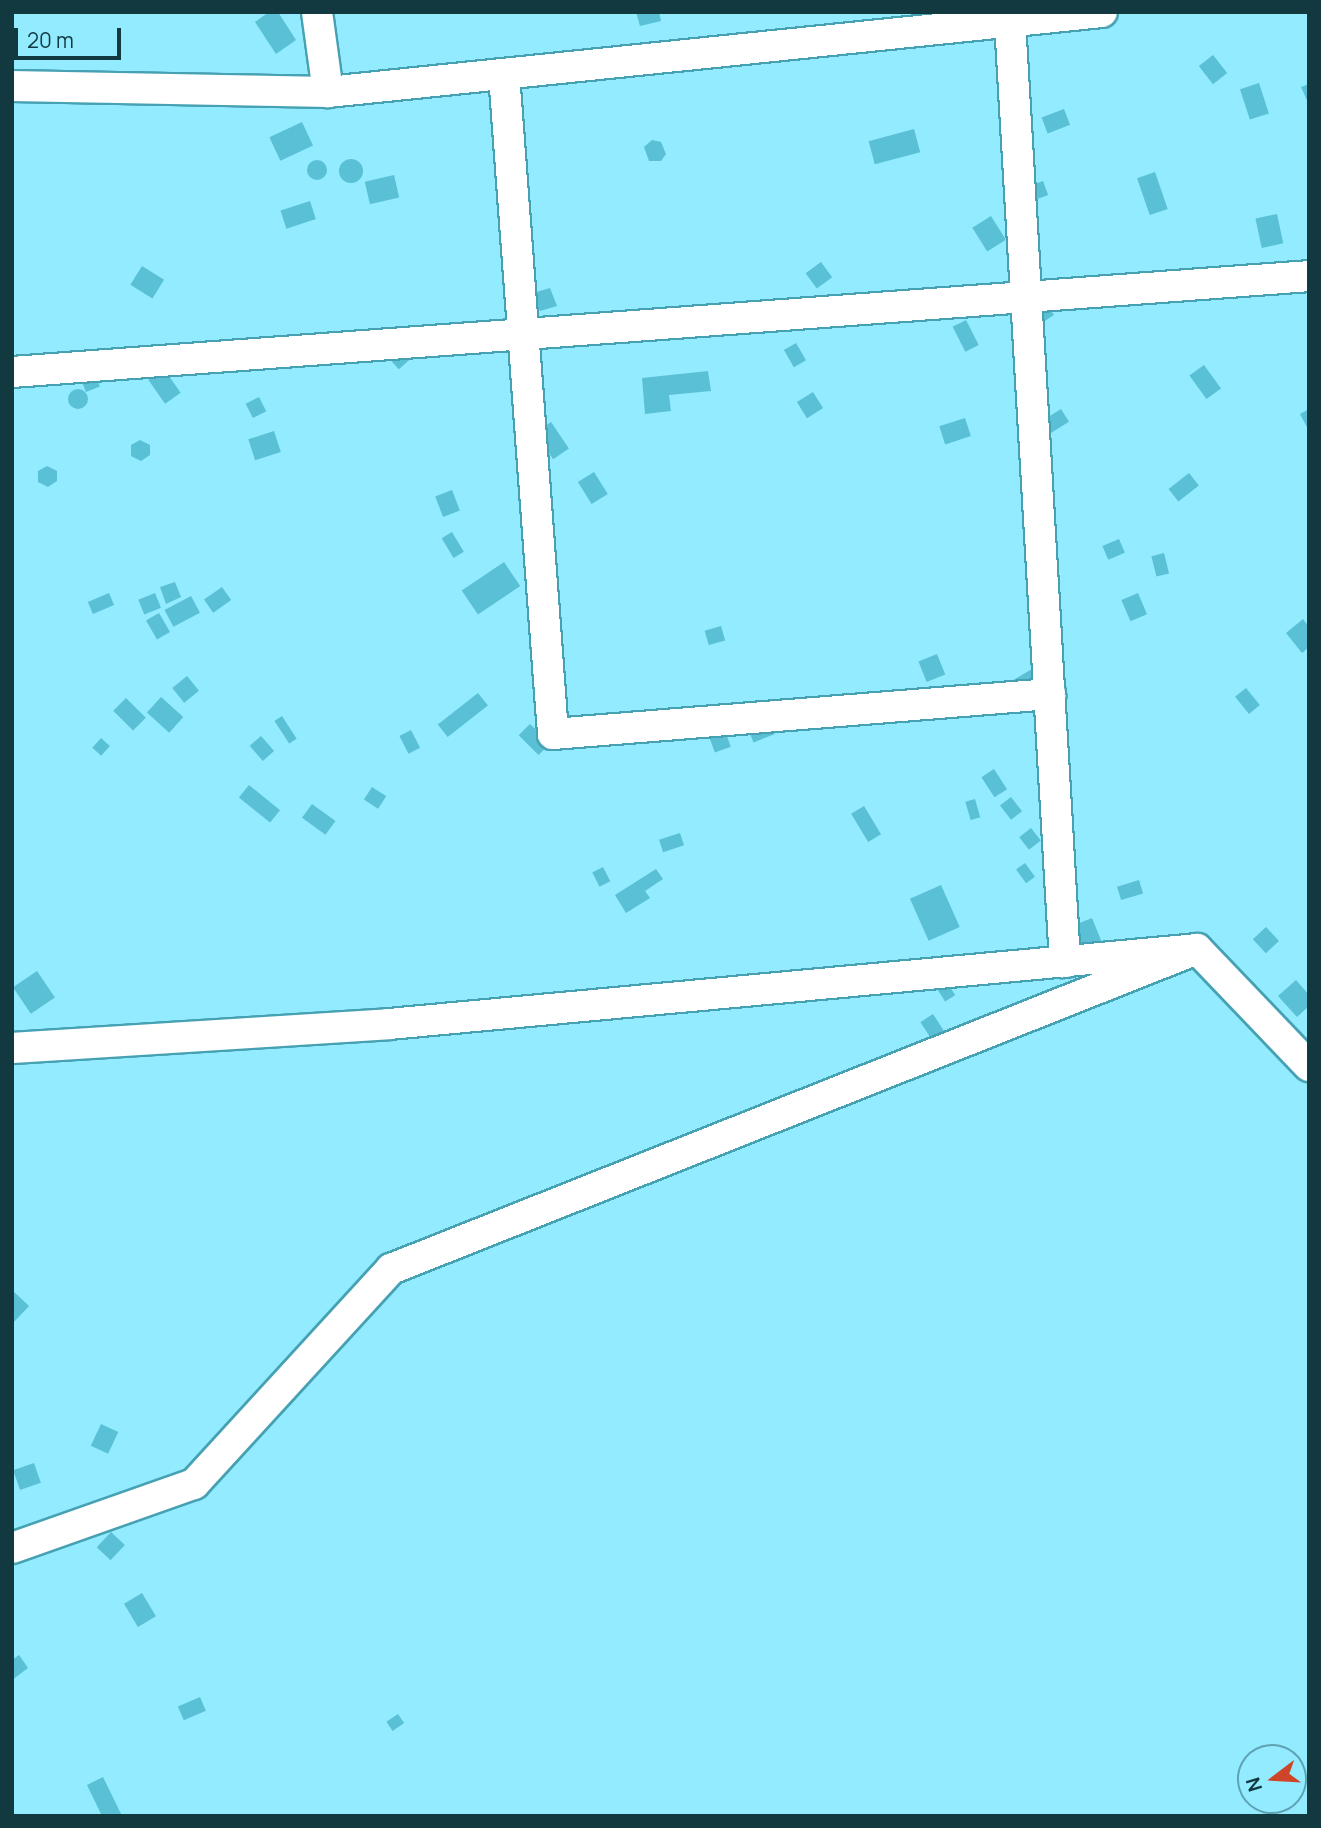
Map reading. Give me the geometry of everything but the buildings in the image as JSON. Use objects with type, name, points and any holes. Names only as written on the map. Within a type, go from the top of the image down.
[{"type":"street","points":[[317,12],[328,92]]},
{"type":"street","points":[[12,86],[328,92],[1101,12]]},
{"type":"street","points":[[1010,22],[1066,962]]},
{"type":"street","points":[[504,74],[553,734],[1050,694]]},
{"type":"street","points":[[12,372],[1309,276]]},
{"type":"street","points":[[12,1048],[389,1024],[1197,949]]},
{"type":"street","points":[[1197,949],[1309,1066]]},
{"type":"street","points":[[12,1548],[194,1484],[391,1269],[1197,949]]}]
